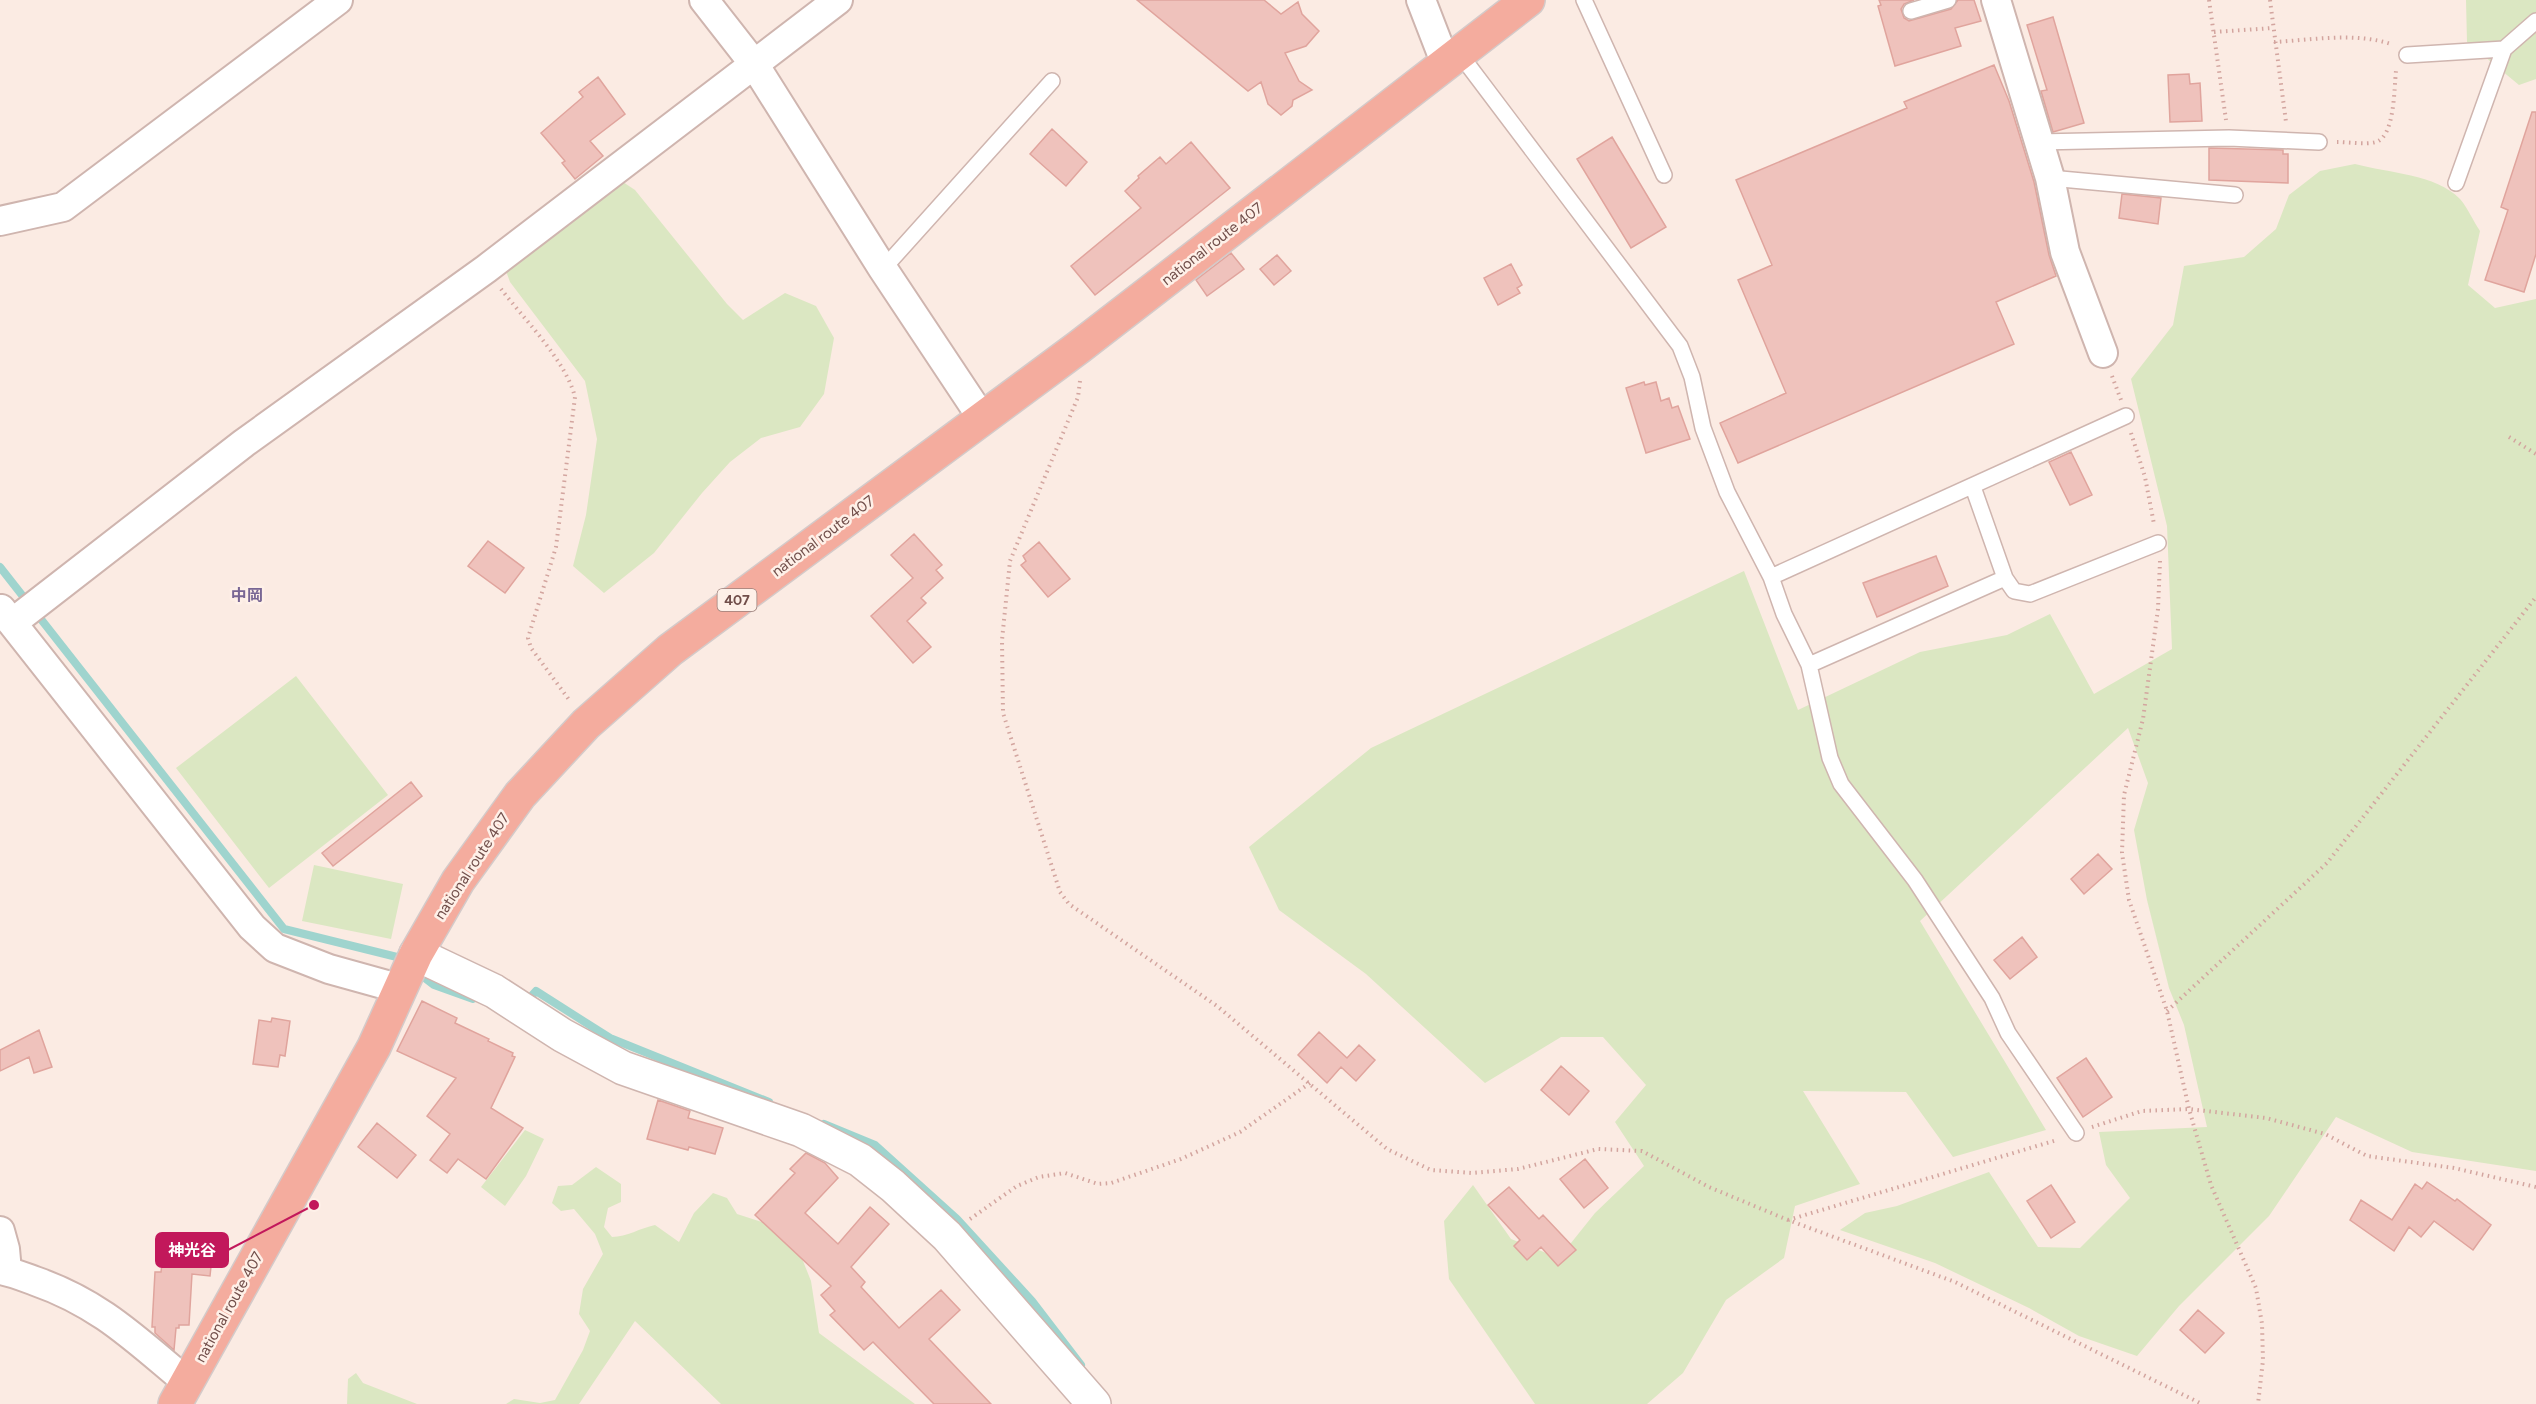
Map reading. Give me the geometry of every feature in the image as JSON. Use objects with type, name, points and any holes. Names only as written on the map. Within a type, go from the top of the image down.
[{"type":"highway","name":"national route 407","points":[[181,1393],[374,1047],[416,954],[458,881],[507,812],[586,724],[670,650],[1079,347],[1527,0]]},
{"type":"street","points":[[704,0],[754,64],[883,269],[982,418]]},
{"type":"street","points":[[401,989],[329,969],[275,948],[252,927],[6,615],[486,270],[838,0]]},
{"type":"street","points":[[1421,0],[1452,58]]},
{"type":"street","points":[[1996,0],[2050,178],[2066,252],[2103,353]]},
{"type":"street","points":[[0,221],[63,207],[329,3]]},
{"type":"street","points":[[416,954],[494,991],[562,1035],[623,1068],[801,1130],[860,1160],[893,1186],[947,1236],[1094,1404]]},
{"type":"street","points":[[0,1231],[5,1249],[3,1271],[57,1289],[95,1309],[130,1332],[181,1393]]},
{"type":"lane","points":[[1584,0],[1664,175]]},
{"type":"lane","points":[[1911,11],[1948,0]]},
{"type":"lane","points":[[2456,183],[2504,49],[2536,21]]},
{"type":"lane","points":[[2407,55],[2504,49]]},
{"type":"lane","points":[[1452,58],[1680,346],[1692,377],[1703,428],[1727,492],[1771,577],[1784,615],[1809,665],[1830,758],[1841,784],[1915,880],[1992,998],[2008,1033],[2076,1133]]},
{"type":"lane","points":[[883,269],[1052,81]]},
{"type":"lane","points":[[2038,142],[2229,138],[2319,142]]},
{"type":"lane","points":[[2050,178],[2235,195]]},
{"type":"lane","points":[[1771,577],[2126,416]]},
{"type":"lane","points":[[1973,487],[2005,578],[2014,591],[2030,594],[2158,543]]},
{"type":"lane","points":[[1809,665],[2005,578]]},
{"type":"path","points":[[2209,0],[2229,138]]},
{"type":"path","points":[[2270,0],[2288,141]]},
{"type":"path","points":[[2214,32],[2273,28]]},
{"type":"path","points":[[2274,42],[2325,39],[2377,40],[2401,48],[2407,55],[2397,64],[2391,118],[2385,136],[2376,142],[2319,142]]},
{"type":"path","points":[[486,270],[572,384],[575,398],[556,547],[528,638],[531,648],[586,724]]},
{"type":"path","points":[[1079,347],[1083,360],[1078,397],[1010,561],[1002,640],[1003,713],[1060,892],[1069,904],[1217,1006],[1387,1149],[1431,1170],[1472,1173],[1518,1169],[1598,1149],[1642,1151],[1709,1187],[1788,1220],[1955,1282],[2202,1404]]},
{"type":"path","points":[[2103,353],[2145,477],[2158,543],[2160,569],[2158,609],[2143,719],[2124,795],[2122,853],[2128,900],[2167,1011],[2189,1109],[2211,1185],[2256,1288],[2262,1324],[2263,1360],[2258,1404]]},
{"type":"path","points":[[2509,437],[2536,454]]},
{"type":"path","points":[[2167,1011],[2327,863],[2536,597]]},
{"type":"path","points":[[947,1236],[1017,1186],[1039,1176],[1065,1173],[1098,1184],[1111,1183],[1181,1159],[1240,1132],[1310,1083]]},
{"type":"path","points":[[1788,1220],[2030,1150],[2142,1111],[2189,1109],[2266,1118],[2325,1134],[2367,1156],[2454,1168],[2536,1187]]},
{"type":"green space","points":[[2466,0],[2536,0],[2536,79],[2519,85],[2467,42]]},
{"type":"green space","points":[[2355,164],[2411,175],[2438,184],[2450,191],[2463,203],[2480,231],[2468,285],[2495,308],[2536,299],[2536,1171],[2412,1152],[2336,1117],[2269,1216],[2179,1306],[2137,1356],[2079,1336],[2029,1308],[1935,1263],[1840,1230],[1865,1213],[1897,1206],[1989,1172],[2038,1247],[2080,1248],[2130,1198],[2106,1165],[2099,1132],[2207,1127],[2184,1025],[2169,988],[2147,900],[2134,830],[2148,783],[2128,728],[1920,921],[2046,1130],[1953,1157],[1906,1092],[1803,1091],[1860,1184],[1795,1206],[1784,1258],[1726,1300],[1683,1373],[1647,1404],[1535,1404],[1449,1279],[1444,1221],[1473,1185],[1511,1239],[1559,1258],[1595,1213],[1644,1166],[1615,1122],[1646,1085],[1603,1037],[1561,1037],[1485,1083],[1366,974],[1279,910],[1249,847],[1371,748],[1744,571],[1798,710],[1920,652],[2007,635],[2050,614],[2094,694],[2172,649],[2167,526],[2131,379],[2173,325],[2184,266],[2244,257],[2276,229],[2289,195],[2320,171]]},
{"type":"green space","points":[[623,182],[635,190],[727,304],[743,320],[785,293],[816,306],[834,338],[824,394],[800,427],[761,438],[730,462],[654,553],[604,593],[573,566],[586,515],[597,439],[585,381],[510,282],[506,271],[513,259],[575,219]]},
{"type":"green space","points":[[296,676],[388,795],[269,888],[176,768]]},
{"type":"green space","points":[[314,865],[403,884],[391,939],[302,921]]},
{"type":"green space","points":[[525,1130],[544,1139],[526,1176],[505,1206],[481,1187]]},
{"type":"green space","points":[[596,1167],[621,1184],[621,1202],[608,1208],[604,1227],[612,1237],[623,1236],[655,1225],[679,1242],[694,1213],[713,1193],[727,1198],[737,1214],[765,1223],[797,1246],[811,1281],[819,1333],[915,1404],[721,1404],[635,1321],[579,1404],[506,1404],[514,1399],[540,1403],[555,1400],[583,1350],[590,1331],[579,1314],[583,1289],[603,1254],[595,1234],[574,1209],[561,1211],[552,1203],[558,1186],[572,1185]]},
{"type":"green space","points":[[356,1373],[363,1383],[417,1404],[347,1404],[348,1379]]},
{"type":"building","points":[[1137,0],[1264,0],[1281,14],[1298,2],[1302,14],[1319,31],[1306,46],[1285,53],[1299,81],[1312,90],[1293,100],[1292,106],[1281,115],[1268,104],[1261,82],[1248,91]]},
{"type":"building","points":[[1879,0],[1914,0],[1904,4],[1901,9],[1904,18],[1909,21],[1951,9],[1958,0],[1974,0],[1981,21],[1955,28],[1961,46],[1895,66],[1878,6],[1881,5]]},
{"type":"building","points":[[2053,17],[2084,123],[2053,132],[2041,91],[2047,90],[2027,25]]},
{"type":"building","points":[[1994,65],[2009,101],[2034,182],[2049,255],[2056,276],[1996,302],[2014,344],[1738,463],[1720,423],[1786,393],[1738,280],[1772,265],[1736,180],[1907,108],[1904,102]]},
{"type":"building","points":[[2189,74],[2190,84],[2200,83],[2202,121],[2170,122],[2168,75]]},
{"type":"building","points":[[598,77],[625,114],[590,141],[603,156],[575,179],[562,163],[565,161],[541,133],[583,97],[579,92]]},
{"type":"building","points":[[2532,112],[2536,112],[2536,254],[2524,292],[2485,280],[2508,210],[2501,207]]},
{"type":"building","points":[[1052,129],[1087,162],[1066,186],[1030,154]]},
{"type":"building","points":[[1612,137],[1666,227],[1631,248],[1577,159]]},
{"type":"building","points":[[1191,142],[1230,188],[1095,295],[1071,266],[1141,208],[1125,191],[1139,178],[1138,176],[1160,157],[1166,164]]},
{"type":"building","points":[[2209,148],[2283,150],[2283,154],[2288,154],[2288,183],[2209,180]]},
{"type":"building","points":[[2122,194],[2161,198],[2158,224],[2119,218]]},
{"type":"building","points":[[1231,253],[1244,269],[1207,296],[1196,280]]},
{"type":"building","points":[[1277,255],[1291,271],[1274,285],[1260,269]]},
{"type":"building","points":[[1511,264],[1522,285],[1517,288],[1520,293],[1498,305],[1484,278]]},
{"type":"building","points":[[1644,382],[1645,385],[1656,382],[1661,401],[1669,398],[1672,408],[1678,406],[1690,439],[1646,453],[1626,388]]},
{"type":"building","points":[[2071,452],[2092,495],[2070,505],[2049,462]]},
{"type":"building","points":[[914,534],[942,565],[936,570],[943,578],[921,598],[926,603],[907,621],[931,647],[913,663],[871,616],[913,578],[891,555]]},
{"type":"building","points":[[488,541],[524,568],[505,593],[468,566]]},
{"type":"building","points":[[1039,542],[1070,579],[1048,597],[1021,565],[1026,561],[1023,556]]},
{"type":"building","points":[[1936,556],[1948,586],[1877,617],[1863,583]]},
{"type":"building","points":[[411,782],[422,796],[333,866],[322,853]]},
{"type":"building","points":[[2098,854],[2112,869],[2084,894],[2071,879]]},
{"type":"building","points":[[2022,937],[2037,957],[2010,979],[1994,960]]},
{"type":"building","points":[[422,1001],[457,1018],[455,1023],[489,1039],[488,1041],[513,1053],[512,1056],[515,1057],[491,1108],[523,1128],[486,1179],[458,1159],[447,1173],[430,1160],[450,1134],[427,1116],[456,1078],[397,1051]]},
{"type":"building","points":[[272,1018],[290,1021],[285,1056],[280,1055],[278,1067],[253,1064],[259,1020],[271,1022]]},
{"type":"building","points":[[39,1030],[52,1067],[34,1073],[29,1057],[0,1071],[0,1050]]},
{"type":"building","points":[[1319,1032],[1347,1058],[1359,1045],[1375,1060],[1356,1081],[1341,1067],[1327,1083],[1298,1055]]},
{"type":"building","points":[[2086,1058],[2112,1097],[2083,1117],[2057,1078]]},
{"type":"building","points":[[1561,1066],[1589,1091],[1569,1115],[1541,1090]]},
{"type":"building","points":[[658,1100],[690,1111],[688,1118],[723,1128],[715,1154],[689,1147],[688,1150],[647,1139]]},
{"type":"building","points":[[377,1123],[416,1155],[397,1178],[358,1147]]},
{"type":"building","points":[[806,1153],[825,1163],[838,1178],[805,1213],[838,1244],[870,1207],[889,1224],[851,1267],[865,1282],[861,1287],[899,1328],[941,1290],[960,1310],[929,1339],[991,1404],[934,1404],[873,1342],[864,1350],[830,1315],[835,1311],[821,1295],[831,1286],[755,1215],[795,1173],[790,1169]]},
{"type":"building","points":[[1585,1159],[1608,1188],[1584,1208],[1560,1179]]},
{"type":"building","points":[[2427,1182],[2455,1201],[2457,1199],[2491,1225],[2473,1250],[2434,1221],[2421,1237],[2409,1227],[2394,1251],[2350,1220],[2361,1200],[2392,1220],[2415,1184],[2422,1189]]},
{"type":"building","points":[[2051,1185],[2075,1222],[2051,1238],[2027,1201]]},
{"type":"building","points":[[1509,1187],[1539,1219],[1543,1215],[1576,1250],[1558,1266],[1541,1247],[1527,1260],[1514,1246],[1520,1240],[1488,1205]]},
{"type":"building","points":[[165,1238],[213,1247],[210,1276],[192,1274],[189,1325],[179,1325],[179,1328],[176,1328],[174,1350],[155,1333],[155,1327],[152,1327],[155,1272],[161,1272]]},
{"type":"building","points":[[2198,1310],[2224,1333],[2205,1353],[2180,1330]]},
{"type":"waterway","points":[[0,567],[284,929],[397,957],[403,961]]},
{"type":"waterway","points":[[417,972],[434,985],[473,999]]},
{"type":"waterway","points":[[526,1002],[536,991],[610,1038],[769,1102]]},
{"type":"waterway","points":[[824,1124],[875,1145],[957,1219],[1032,1301],[1081,1365]]},
{"type":"place","name":"神光谷","points":[[314,1205]]},
{"type":"district","name":"中岡","points":[[247,595]]}]
